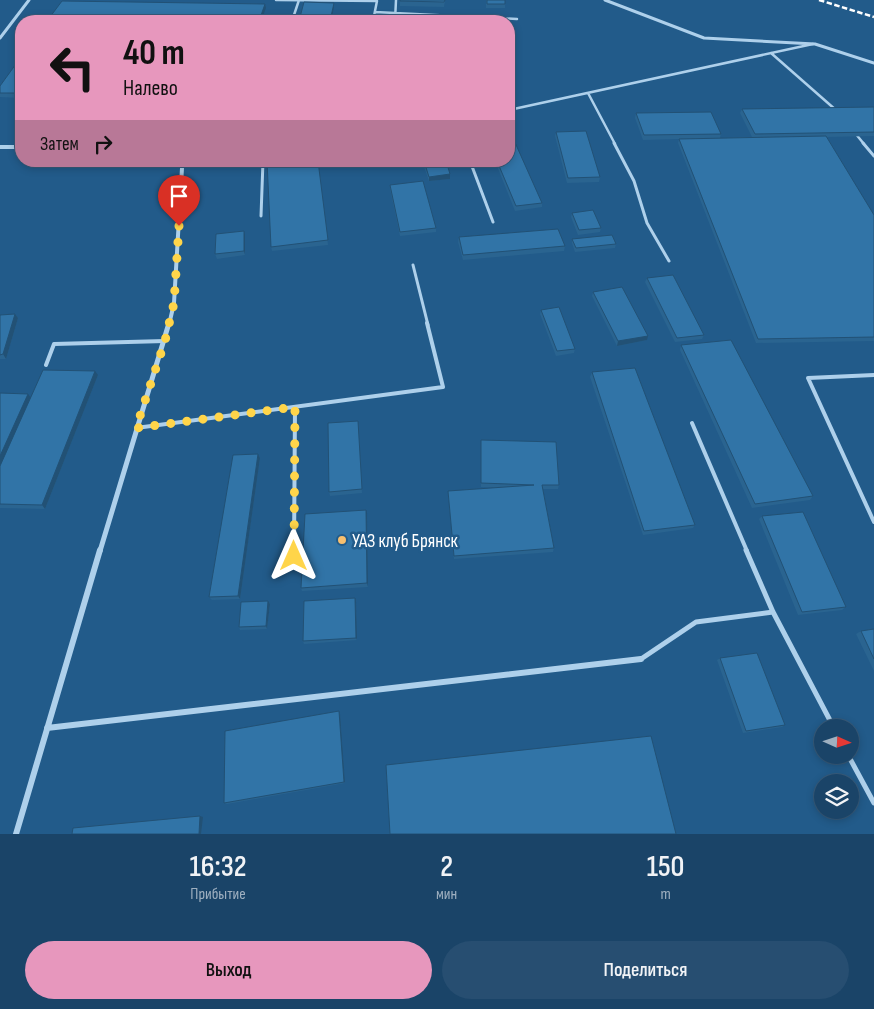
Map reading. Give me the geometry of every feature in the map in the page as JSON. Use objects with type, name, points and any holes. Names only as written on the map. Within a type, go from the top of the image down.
[{"type":"street","points":[[18,15],[29,0]]},
{"type":"street","points":[[605,0],[704,38],[815,44],[874,63]]},
{"type":"street","points":[[0,38],[15,18]]},
{"type":"street","points":[[0,147],[15,147]]},
{"type":"street","points":[[16,834],[136,428],[165,341],[174,303],[182,167]]},
{"type":"street","points":[[47,728],[641,659]]},
{"type":"lane","points":[[276,0],[377,1],[374,15]]},
{"type":"lane","points":[[294,15],[299,0]]},
{"type":"lane","points":[[396,0],[396,13]]},
{"type":"lane","points":[[375,12],[436,15]]},
{"type":"lane","points":[[515,109],[815,44]]},
{"type":"lane","points":[[770,53],[831,104],[843,118]]},
{"type":"lane","points":[[588,93],[634,181],[647,223],[669,261]]},
{"type":"lane","points":[[854,132],[874,156]]},
{"type":"lane","points":[[261,216],[262,167]]},
{"type":"lane","points":[[472,167],[494,222]]},
{"type":"lane","points":[[136,428],[443,387],[413,266]]},
{"type":"lane","points":[[46,364],[54,344],[165,341]]},
{"type":"lane","points":[[874,375],[808,378],[874,522]]},
{"type":"lane","points":[[294,556],[295,407]]},
{"type":"lane","points":[[692,423],[773,612],[829,719]]},
{"type":"lane","points":[[641,659],[696,622],[773,612]]},
{"type":"lane","points":[[853,764],[874,803]]},
{"type":"building","points":[[400,0],[445,0],[444,2]]},
{"type":"building","points":[[487,0],[505,0],[505,4],[487,4]]},
{"type":"building","points":[[62,1],[265,4],[261,15],[52,15]]},
{"type":"building","points":[[304,2],[334,3],[331,15],[301,15]]},
{"type":"building","points":[[15,65],[15,93],[0,93],[0,86]]},
{"type":"building","points":[[874,107],[874,132],[755,134],[742,109]]},
{"type":"building","points":[[711,112],[721,134],[644,135],[636,113]]},
{"type":"building","points":[[586,131],[600,177],[568,178],[556,132]]},
{"type":"building","points":[[826,136],[874,215],[874,337],[758,339],[679,139]]},
{"type":"building","points":[[515,142],[542,203],[516,206],[500,167],[515,167]]},
{"type":"building","points":[[267,167],[319,167],[328,240],[271,247]]},
{"type":"building","points":[[426,167],[448,167],[450,174],[429,177]]},
{"type":"building","points":[[423,181],[436,228],[400,232],[390,185]]},
{"type":"building","points":[[593,210],[601,228],[579,230],[572,213]]},
{"type":"building","points":[[558,229],[565,246],[463,255],[459,237]]},
{"type":"building","points":[[244,231],[244,251],[215,254],[216,234]]},
{"type":"building","points":[[612,235],[616,244],[576,248],[572,239]]},
{"type":"building","points":[[673,275],[704,335],[677,338],[647,278]]},
{"type":"building","points":[[622,287],[648,336],[618,341],[593,292]]},
{"type":"building","points":[[559,307],[575,349],[557,351],[541,310]]},
{"type":"building","points":[[15,314],[3,354],[0,355],[0,315]]},
{"type":"building","points":[[731,340],[813,496],[755,504],[681,345]]},
{"type":"building","points":[[635,368],[695,525],[644,531],[592,372]]},
{"type":"building","points":[[43,370],[95,371],[42,505],[0,504],[0,466]]},
{"type":"building","points":[[0,393],[28,394],[0,456]]},
{"type":"building","points":[[358,421],[362,489],[329,492],[328,423]]},
{"type":"building","points":[[481,440],[556,442],[559,485],[542,485],[554,548],[454,556],[448,491],[534,485],[481,483]]},
{"type":"building","points":[[258,454],[238,596],[209,597],[233,455]]},
{"type":"building","points":[[366,510],[367,583],[301,588],[305,514]]},
{"type":"building","points":[[803,512],[846,607],[802,612],[762,516]]},
{"type":"building","points":[[355,598],[356,638],[303,641],[304,601]]},
{"type":"building","points":[[268,601],[266,626],[239,627],[241,602]]},
{"type":"building","points":[[874,629],[874,659],[861,631]]},
{"type":"building","points":[[757,653],[785,725],[746,731],[720,658]]},
{"type":"building","points":[[339,711],[344,782],[224,803],[225,731]]},
{"type":"building","points":[[651,736],[676,834],[390,834],[386,765]]},
{"type":"building","points":[[200,816],[199,834],[72,834],[73,828]]},
{"type":"railway","points":[[819,0],[874,17]]},
{"type":"place","name":"УАЗ клуб Брянск","points":[[342,540]]},
{"type":"route","points":[[179,226],[174,303],[165,341],[136,428],[295,407],[294,556]]}]
